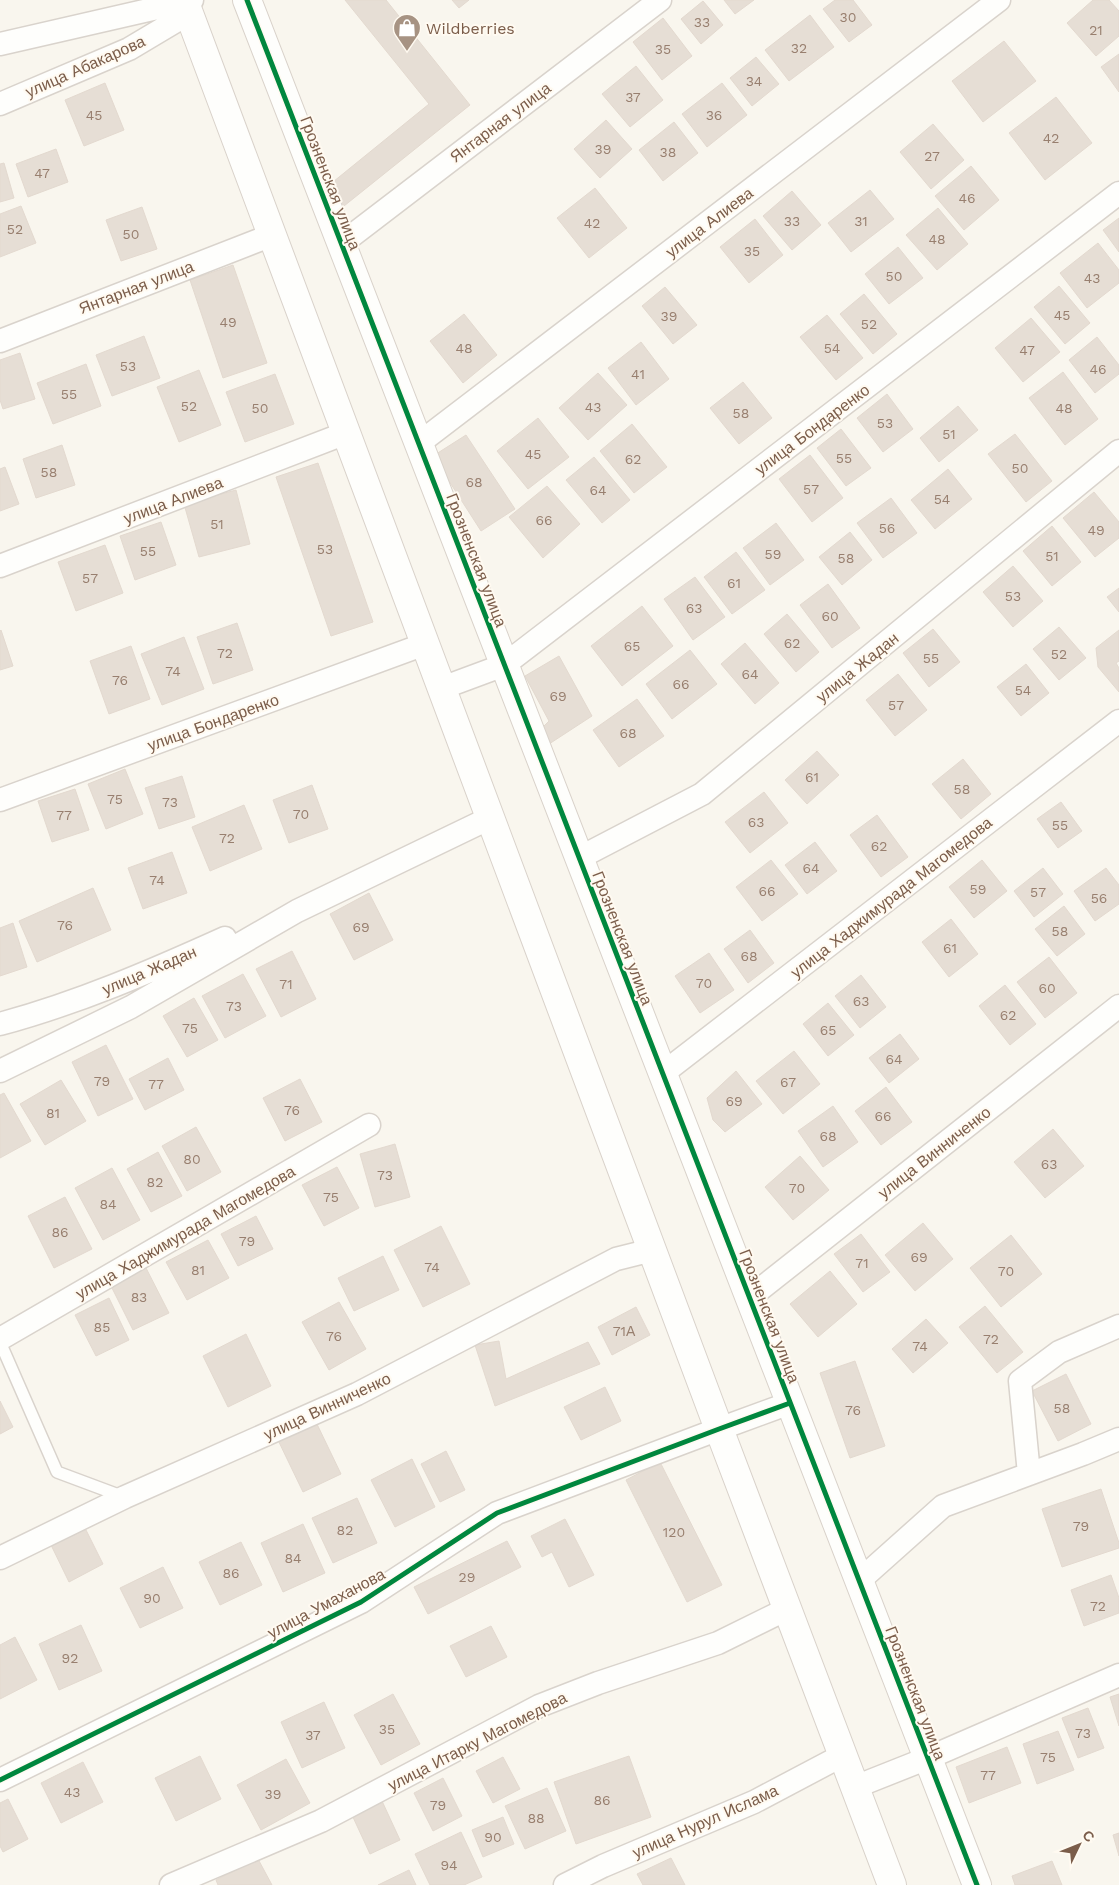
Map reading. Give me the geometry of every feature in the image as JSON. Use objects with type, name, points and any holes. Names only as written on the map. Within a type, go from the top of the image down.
[{"type":"street","name":"Грозненская улица","points":[[246,0],[977,1885]]},
{"type":"street","name":"Янтарная улица","points":[[341,244],[660,0]]},
{"type":"street","name":"улица Алиева","points":[[418,444],[999,0]]},
{"type":"street","points":[[0,44],[187,1],[272,235],[490,818],[892,1885]]},
{"type":"street","name":"улица Абакарова","points":[[0,104],[129,49],[176,21],[187,1]]},
{"type":"street","name":"улица Бондаренко","points":[[442,688],[504,665],[1119,193]]},
{"type":"street","name":"Янтарная улица","points":[[0,340],[272,235]]},
{"type":"street","name":"улица Алиева","points":[[0,566],[346,433]]},
{"type":"street","name":"улица Жадан","points":[[579,858],[702,794],[1119,451]]},
{"type":"street","name":"улица Бондаренко","points":[[0,800],[425,644]]},
{"type":"street","name":"улица Хаджимурада Магомедова","points":[[662,1074],[1119,721]]},
{"type":"street","points":[[0,1071],[131,1007],[297,912],[490,818]]},
{"type":"street","name":"улица Жадан","points":[[0,1024],[40,1013],[110,988],[239,932],[297,912]]},
{"type":"street","name":"улица Винниченко","points":[[749,1298],[1119,1006]]},
{"type":"street","name":"улица Хаджимурада Магомедова","points":[[0,1340],[369,1125]]},
{"type":"street","name":"улица Винниченко","points":[[0,1558],[125,1497],[357,1394],[616,1259],[652,1250]]},
{"type":"street","points":[[1030,1474],[1020,1381],[1060,1352],[1119,1326]]},
{"type":"street","name":"улица Умаханова","points":[[0,1780],[361,1602],[497,1513],[790,1403]]},
{"type":"street","points":[[859,1581],[943,1506],[1119,1439]]},
{"type":"street","name":"улица Итарку Магомедова","points":[[171,1885],[321,1821],[539,1706],[598,1683],[718,1643],[787,1609]]},
{"type":"street","points":[[855,1787],[928,1758],[1119,1675]]},
{"type":"street","name":"улица Нурул Ислама","points":[[565,1885],[603,1866],[754,1802],[843,1755]]},
{"type":"lane","points":[[0,1340],[57,1472],[125,1497]]},
{"type":"building","name":"Wildberries","points":[[345,0],[386,0],[470,105],[344,206],[328,186],[429,104]]},
{"type":"building","points":[[452,0],[469,0],[459,8]]},
{"type":"building","points":[[724,0],[754,0],[735,14]]},
{"type":"building","points":[[835,0],[853,0],[872,25],[849,42],[823,9]]},
{"type":"building","points":[[1093,0],[1109,0],[1119,11],[1119,36],[1096,56],[1067,23]]},
{"type":"building","points":[[703,1],[723,25],[701,44],[681,19]]},
{"type":"building","points":[[810,15],[834,47],[789,81],[765,50]]},
{"type":"building","points":[[663,18],[692,56],[662,80],[633,42]]},
{"type":"building","points":[[1004,41],[1036,81],[983,122],[952,81]]},
{"type":"building","points":[[1119,54],[1119,92],[1101,67]]},
{"type":"building","points":[[756,57],[779,84],[752,106],[730,78]]},
{"type":"building","points":[[636,66],[663,100],[630,127],[602,94]]},
{"type":"building","points":[[105,83],[124,130],[84,146],[65,100]]},
{"type":"building","points":[[722,83],[747,115],[707,147],[682,114]]},
{"type":"building","points":[[1056,97],[1092,143],[1045,180],[1009,133]]},
{"type":"building","points":[[606,120],[632,149],[600,178],[574,149]]},
{"type":"building","points":[[674,122],[698,153],[663,181],[639,150]]},
{"type":"building","points":[[933,124],[964,160],[931,189],[900,152]]},
{"type":"building","points":[[56,149],[68,182],[28,197],[16,164]]},
{"type":"building","points":[[4,163],[14,198],[0,202],[0,164]]},
{"type":"building","points":[[971,166],[999,200],[964,230],[935,196]]},
{"type":"building","points":[[595,188],[627,228],[589,258],[557,218]]},
{"type":"building","points":[[870,190],[894,219],[851,252],[828,223]]},
{"type":"building","points":[[792,191],[821,225],[792,250],[763,216]]},
{"type":"building","points":[[21,206],[36,243],[0,257],[0,214]]},
{"type":"building","points":[[142,207],[157,249],[121,261],[106,220]]},
{"type":"building","points":[[938,208],[968,244],[937,270],[906,235]]},
{"type":"building","points":[[1119,218],[1119,252],[1103,230]]},
{"type":"building","points":[[755,219],[783,255],[749,283],[720,247]]},
{"type":"building","points":[[1098,243],[1119,270],[1119,283],[1087,308],[1060,273]]},
{"type":"building","points":[[898,247],[923,278],[889,304],[865,274]]},
{"type":"building","points":[[233,265],[267,363],[223,378],[190,280]]},
{"type":"building","points":[[1059,286],[1090,323],[1065,344],[1034,307]]},
{"type":"building","points":[[665,287],[697,325],[673,344],[642,306]]},
{"type":"building","points":[[864,294],[897,334],[873,354],[840,314]]},
{"type":"building","points":[[464,314],[497,355],[463,383],[430,341]]},
{"type":"building","points":[[827,315],[863,358],[836,380],[800,337]]},
{"type":"building","points":[[1031,318],[1060,352],[1023,382],[995,348]]},
{"type":"building","points":[[144,336],[160,378],[112,396],[96,355]]},
{"type":"building","points":[[1097,337],[1119,365],[1119,374],[1095,393],[1069,360]]},
{"type":"building","points":[[641,342],[669,379],[636,405],[608,368]]},
{"type":"building","points":[[20,353],[35,399],[3,409],[0,400],[0,360]]},
{"type":"building","points":[[86,364],[101,406],[53,424],[37,383]]},
{"type":"building","points":[[199,370],[221,425],[179,442],[157,387]]},
{"type":"building","points":[[1063,372],[1098,419],[1065,445],[1029,398]]},
{"type":"building","points":[[598,373],[627,405],[588,440],[559,408]]},
{"type":"building","points":[[275,374],[294,424],[245,442],[226,392]]},
{"type":"building","points":[[743,382],[772,418],[739,444],[710,408]]},
{"type":"building","points":[[887,394],[913,429],[883,452],[857,418]]},
{"type":"building","points":[[958,406],[978,430],[939,462],[920,438]]},
{"type":"building","points":[[538,418],[569,457],[528,489],[497,451]]},
{"type":"building","points":[[632,424],[667,467],[634,493],[600,451]]},
{"type":"building","points":[[841,429],[871,468],[846,486],[817,448]]},
{"type":"building","points":[[1015,434],[1052,481],[1026,502],[988,454]]},
{"type":"building","points":[[466,435],[515,509],[481,531],[433,456]]},
{"type":"building","points":[[62,445],[75,485],[36,498],[23,459]]},
{"type":"building","points":[[810,455],[843,498],[812,522],[779,479]]},
{"type":"building","points":[[594,457],[630,500],[602,523],[566,480]]},
{"type":"building","points":[[318,463],[373,622],[331,636],[276,477]]},
{"type":"building","points":[[5,467],[19,504],[0,511],[0,469]]},
{"type":"building","points":[[948,469],[972,499],[935,529],[911,500]]},
{"type":"building","points":[[547,486],[580,524],[543,558],[509,517]]},
{"type":"building","points":[[236,490],[250,544],[199,557],[184,504]]},
{"type":"building","points":[[1094,492],[1119,522],[1119,538],[1095,557],[1063,518]]},
{"type":"building","points":[[891,498],[917,533],[883,558],[857,523]]},
{"type":"building","points":[[161,522],[176,565],[135,580],[120,536]]},
{"type":"building","points":[[776,523],[804,560],[770,585],[743,548]]},
{"type":"building","points":[[1052,526],[1081,562],[1052,586],[1023,551]]},
{"type":"building","points":[[850,532],[872,560],[842,585],[819,557]]},
{"type":"building","points":[[105,545],[123,593],[76,611],[58,562]]},
{"type":"building","points":[[736,552],[765,590],[732,614],[704,577]]},
{"type":"building","points":[[1013,566],[1043,601],[1013,627],[983,592]]},
{"type":"building","points":[[695,577],[725,617],[693,640],[664,599]]},
{"type":"building","points":[[828,584],[860,628],[832,648],[800,605]]},
{"type":"building","points":[[1119,588],[1119,612],[1107,597]]},
{"type":"building","points":[[642,606],[673,646],[622,686],[591,646]]},
{"type":"building","points":[[787,614],[819,652],[796,672],[764,634]]},
{"type":"building","points":[[237,623],[253,670],[213,684],[197,637]]},
{"type":"building","points":[[1059,627],[1086,658],[1059,680],[1033,649]]},
{"type":"building","points":[[933,629],[960,662],[929,687],[903,653]]},
{"type":"building","points":[[1119,630],[1119,661],[1116,663],[1119,668],[1119,692],[1098,667],[1096,648]]},
{"type":"building","points":[[0,631],[13,666],[0,670]]},
{"type":"building","points":[[184,637],[204,689],[162,705],[141,654]]},
{"type":"building","points":[[745,643],[779,683],[755,704],[721,664]]},
{"type":"building","points":[[131,646],[150,699],[109,714],[90,661]]},
{"type":"building","points":[[690,650],[717,684],[672,719],[646,684]]},
{"type":"building","points":[[559,656],[592,716],[546,746],[540,730],[549,721],[525,676]]},
{"type":"building","points":[[1026,664],[1049,693],[1021,716],[997,687]]},
{"type":"building","points":[[898,674],[927,710],[895,736],[866,700]]},
{"type":"building","points":[[637,699],[664,736],[619,767],[593,730]]},
{"type":"building","points":[[817,751],[839,775],[807,804],[785,780]]},
{"type":"building","points":[[963,759],[991,794],[961,819],[932,784]]},
{"type":"building","points":[[125,769],[143,814],[106,829],[88,784]]},
{"type":"building","points":[[182,776],[195,817],[159,829],[145,788]]},
{"type":"building","points":[[312,785],[328,829],[289,843],[273,800]]},
{"type":"building","points":[[75,789],[89,830],[52,842],[38,801]]},
{"type":"building","points":[[764,792],[788,823],[750,853],[725,822]]},
{"type":"building","points":[[1061,802],[1082,831],[1058,848],[1037,819]]},
{"type":"building","points":[[244,805],[262,849],[210,871],[192,827]]},
{"type":"building","points":[[877,815],[908,857],[881,877],[850,835]]},
{"type":"building","points":[[815,842],[837,871],[807,894],[785,865]]},
{"type":"building","points":[[172,852],[187,893],[143,909],[128,868]]},
{"type":"building","points":[[771,860],[798,894],[762,921],[736,887]]},
{"type":"building","points":[[982,860],[1007,891],[974,918],[949,887]]},
{"type":"building","points":[[1043,868],[1063,894],[1034,917],[1014,891]]},
{"type":"building","points":[[1106,868],[1119,885],[1119,904],[1095,921],[1074,891]]},
{"type":"building","points":[[93,888],[111,930],[37,962],[19,921]]},
{"type":"building","points":[[369,893],[393,940],[354,960],[330,914]]},
{"type":"building","points":[[1064,906],[1085,934],[1057,956],[1035,929]]},
{"type":"building","points":[[951,919],[978,954],[949,977],[922,942]]},
{"type":"building","points":[[13,923],[27,967],[0,976],[0,928]]},
{"type":"building","points":[[750,930],[774,963],[748,983],[724,949]]},
{"type":"building","points":[[292,951],[316,999],[281,1017],[256,969]]},
{"type":"building","points":[[709,953],[734,990],[700,1013],[675,976]]},
{"type":"building","points":[[1049,957],[1077,993],[1045,1018],[1017,982]]},
{"type":"building","points":[[243,974],[266,1016],[225,1038],[202,996]]},
{"type":"building","points":[[861,975],[886,1007],[860,1028],[835,996]]},
{"type":"building","points":[[1005,985],[1036,1024],[1010,1045],[979,1006]]},
{"type":"building","points":[[194,998],[218,1040],[187,1057],[163,1016]]},
{"type":"building","points":[[828,1003],[854,1035],[828,1056],[803,1024]]},
{"type":"building","points":[[900,1034],[919,1059],[889,1083],[869,1058]]},
{"type":"building","points":[[106,1045],[133,1099],[98,1116],[72,1062]]},
{"type":"building","points":[[794,1051],[820,1084],[783,1114],[756,1081]]},
{"type":"building","points":[[168,1058],[184,1090],[145,1110],[129,1079]]},
{"type":"building","points":[[736,1071],[762,1104],[725,1132],[713,1120],[707,1098]]},
{"type":"building","points":[[300,1079],[322,1122],[285,1141],[263,1098]]},
{"type":"building","points":[[61,1080],[86,1121],[45,1145],[20,1104]]},
{"type":"building","points":[[886,1087],[912,1122],[881,1145],[855,1111]]},
{"type":"building","points":[[4,1093],[31,1141],[0,1158],[0,1095]]},
{"type":"building","points":[[833,1106],[858,1142],[823,1167],[798,1131]]},
{"type":"building","points":[[196,1127],[221,1172],[187,1191],[162,1146]]},
{"type":"building","points":[[1053,1129],[1084,1166],[1045,1198],[1014,1162]]},
{"type":"building","points":[[395,1144],[410,1197],[375,1207],[360,1154]]},
{"type":"building","points":[[158,1152],[182,1196],[151,1212],[127,1169]]},
{"type":"building","points":[[800,1156],[829,1190],[793,1220],[765,1187]]},
{"type":"building","points":[[337,1167],[359,1208],[324,1226],[302,1185]]},
{"type":"building","points":[[112,1168],[140,1220],[103,1240],[75,1188]]},
{"type":"building","points":[[65,1197],[92,1249],[54,1268],[28,1216]]},
{"type":"building","points":[[256,1216],[273,1249],[238,1266],[221,1234]]},
{"type":"building","points":[[923,1223],[953,1259],[915,1291],[885,1255]]},
{"type":"building","points":[[441,1226],[470,1284],[423,1307],[394,1250]]},
{"type":"building","points":[[861,1234],[890,1272],[863,1292],[834,1254]]},
{"type":"building","points":[[1011,1235],[1042,1274],[1001,1307],[970,1268]]},
{"type":"building","points":[[208,1240],[229,1278],[187,1300],[166,1262]]},
{"type":"building","points":[[383,1256],[399,1290],[354,1311],[338,1278]]},
{"type":"building","points":[[144,1264],[169,1313],[133,1330],[109,1282]]},
{"type":"building","points":[[830,1271],[857,1304],[818,1337],[790,1304]]},
{"type":"building","points":[[109,1298],[129,1340],[96,1356],[75,1315]]},
{"type":"building","points":[[339,1302],[366,1349],[329,1370],[302,1322]]},
{"type":"building","points":[[985,1306],[1023,1352],[997,1373],[959,1327]]},
{"type":"building","points":[[636,1307],[650,1335],[612,1355],[598,1327]]},
{"type":"building","points":[[926,1319],[948,1343],[913,1373],[892,1349]]},
{"type":"building","points":[[246,1334],[271,1386],[228,1407],[203,1356]]},
{"type":"building","points":[[499,1341],[506,1379],[588,1342],[600,1364],[495,1406],[475,1345]]},
{"type":"building","points":[[855,1361],[885,1446],[850,1458],[820,1373]]},
{"type":"building","points":[[1066,1374],[1091,1424],[1058,1441],[1032,1391]]},
{"type":"building","points":[[605,1387],[621,1421],[581,1440],[564,1407]]},
{"type":"building","points":[[0,1401],[13,1427],[0,1434]]},
{"type":"building","points":[[315,1420],[341,1474],[303,1492],[277,1438]]},
{"type":"building","points":[[446,1451],[465,1490],[440,1502],[421,1464]]},
{"type":"building","points":[[412,1459],[435,1507],[395,1527],[371,1480]]},
{"type":"building","points":[[660,1462],[722,1585],[687,1602],[626,1480]]},
{"type":"building","points":[[1101,1489],[1119,1548],[1062,1567],[1042,1509]]},
{"type":"building","points":[[357,1498],[377,1543],[333,1563],[312,1518]]},
{"type":"building","points":[[565,1519],[594,1575],[569,1587],[552,1552],[542,1557],[531,1536]]},
{"type":"building","points":[[303,1524],[325,1573],[283,1592],[261,1543]]},
{"type":"building","points":[[85,1528],[103,1564],[69,1582],[51,1545]]},
{"type":"building","points":[[507,1541],[521,1567],[428,1614],[414,1587]]},
{"type":"building","points":[[241,1542],[262,1585],[220,1605],[199,1562]]},
{"type":"building","points":[[163,1567],[183,1608],[140,1628],[120,1588]]},
{"type":"building","points":[[1111,1575],[1119,1598],[1119,1613],[1084,1626],[1071,1590]]},
{"type":"building","points":[[81,1625],[102,1671],[59,1690],[39,1644]]},
{"type":"building","points":[[491,1626],[507,1657],[466,1677],[450,1646]]},
{"type":"building","points":[[15,1637],[37,1680],[0,1699],[0,1645]]},
{"type":"building","points":[[393,1694],[420,1744],[381,1765],[354,1715]]},
{"type":"building","points":[[1119,1694],[1119,1726],[1110,1697]]},
{"type":"building","points":[[324,1702],[345,1748],[302,1768],[281,1722]]},
{"type":"building","points":[[1088,1708],[1104,1748],[1078,1758],[1062,1718]]},
{"type":"building","points":[[1058,1731],[1074,1770],[1037,1784],[1023,1744]]},
{"type":"building","points":[[1007,1747],[1021,1783],[969,1803],[956,1767]]},
{"type":"building","points":[[200,1756],[221,1799],[176,1821],[155,1778]]},
{"type":"building","points":[[629,1756],[651,1817],[576,1844],[554,1782]]},
{"type":"building","points":[[503,1757],[520,1789],[493,1803],[476,1771]]},
{"type":"building","points":[[286,1759],[310,1803],[261,1830],[237,1785]]},
{"type":"building","points":[[83,1762],[103,1802],[61,1823],[41,1783]]},
{"type":"building","points":[[443,1778],[462,1816],[433,1831],[414,1793]]},
{"type":"building","points":[[547,1788],[566,1831],[525,1849],[505,1806]]},
{"type":"building","points":[[8,1799],[28,1839],[3,1852],[0,1846],[0,1803]]},
{"type":"building","points":[[382,1801],[400,1840],[370,1854],[352,1815]]},
{"type":"building","points":[[503,1817],[514,1844],[483,1857],[472,1830]]},
{"type":"building","points":[[461,1832],[482,1877],[464,1885],[430,1885],[415,1854]]},
{"type":"building","points":[[1119,1833],[1119,1856],[1113,1835]]},
{"type":"building","points":[[671,1858],[685,1885],[643,1885],[637,1874]]},
{"type":"building","points":[[258,1859],[272,1885],[218,1885],[216,1880]]},
{"type":"building","points":[[1052,1861],[1062,1885],[1015,1885],[1012,1876]]},
{"type":"building","points":[[409,1870],[416,1885],[378,1885]]},
{"type":"cycle path","points":[[247,0],[977,1885]]},
{"type":"cycle path","points":[[0,1780],[361,1602],[497,1513],[790,1403]]},
{"type":"place","name":"Wildberries","points":[[407,52]]}]
